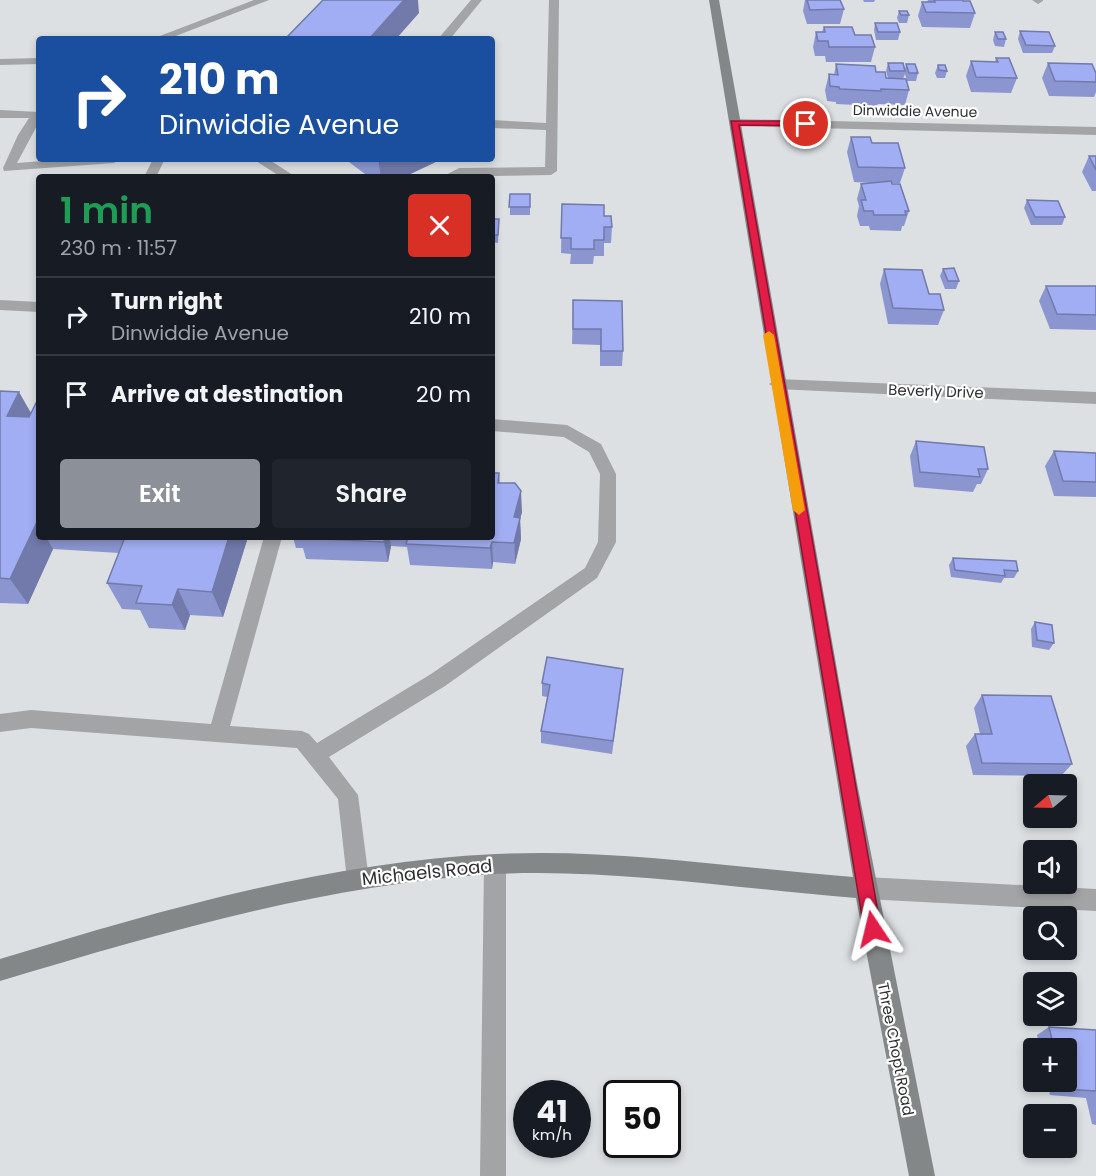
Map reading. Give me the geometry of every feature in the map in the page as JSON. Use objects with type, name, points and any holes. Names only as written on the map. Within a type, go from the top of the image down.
[{"type":"main road","name":"Three Chopt Road","points":[[714,0],[777,384],[865,888],[891,1032],[922,1176]]},
{"type":"main road","name":"Michaels Road","points":[[0,970],[164,920],[358,880],[495,864],[568,864],[642,868],[865,888]]},
{"type":"street","points":[[166,36],[264,0]]},
{"type":"street","points":[[447,36],[477,0]]},
{"type":"street","points":[[455,174],[459,172],[550,171],[554,0]]},
{"type":"street","points":[[0,62],[36,60]]},
{"type":"street","points":[[0,114],[36,114]]},
{"type":"street","points":[[4,174],[24,135],[36,118]]},
{"type":"street","name":"Dinwiddie Avenue","points":[[734,123],[1096,131]]},
{"type":"street","points":[[495,124],[552,127]]},
{"type":"street","points":[[4,174],[92,162]]},
{"type":"street","points":[[265,162],[285,174]]},
{"type":"street","points":[[0,305],[36,307]]},
{"type":"street","name":"Beverly Drive","points":[[777,384],[1096,398]]},
{"type":"street","points":[[314,755],[438,680],[591,573],[607,542],[608,474],[595,448],[567,431],[495,425]]},
{"type":"street","points":[[218,735],[272,540]]},
{"type":"street","points":[[0,723],[32,718],[218,735],[302,740],[348,795],[358,880]]},
{"type":"street","points":[[493,1176],[495,864]]},
{"type":"street","points":[[865,888],[1096,900]]},
{"type":"building","points":[[323,0],[404,0],[372,36],[288,36]]},
{"type":"building","points":[[807,0],[840,0],[844,9],[810,10]]},
{"type":"building","points":[[934,0],[970,1],[975,13],[926,12],[922,2],[935,2]]},
{"type":"building","points":[[899,11],[907,11],[909,15],[901,15]]},
{"type":"building","points":[[875,23],[897,23],[900,32],[878,32]]},
{"type":"building","points":[[824,27],[852,27],[855,35],[871,35],[875,47],[829,47],[828,41],[818,41],[816,32],[825,32]]},
{"type":"building","points":[[1020,31],[1049,32],[1055,46],[1026,45]]},
{"type":"building","points":[[995,32],[1003,32],[1006,39],[998,39]]},
{"type":"building","points":[[996,58],[1009,58],[1017,78],[976,77],[971,61],[998,62]]},
{"type":"building","points":[[888,63],[903,63],[905,71],[890,71]]},
{"type":"building","points":[[1048,63],[1092,64],[1096,73],[1096,82],[1055,81]]},
{"type":"building","points":[[836,64],[875,66],[876,72],[885,72],[886,78],[906,79],[909,90],[840,89],[830,86],[829,74],[838,75]]},
{"type":"building","points":[[906,64],[915,64],[918,73],[909,73]]},
{"type":"building","points":[[938,65],[945,65],[947,71],[939,70]]},
{"type":"building","points":[[851,137],[870,137],[872,143],[898,143],[905,168],[858,167]]},
{"type":"building","points":[[1089,156],[1096,156],[1096,170]]},
{"type":"building","points":[[891,181],[892,184],[900,184],[909,211],[905,211],[906,215],[874,215],[873,211],[864,211],[861,200],[866,200],[861,184]]},
{"type":"building","points":[[510,194],[530,194],[530,207],[509,207]]},
{"type":"building","points":[[1027,200],[1058,201],[1065,217],[1035,217]]},
{"type":"building","points":[[562,204],[604,205],[604,216],[611,216],[612,227],[604,227],[604,240],[594,240],[594,249],[571,249],[571,238],[561,238]]},
{"type":"building","points":[[495,219],[499,219],[498,235],[495,235]]},
{"type":"building","points":[[954,268],[959,281],[948,281],[943,269]]},
{"type":"building","points":[[884,269],[922,270],[929,294],[940,294],[944,310],[893,308]]},
{"type":"building","points":[[1046,286],[1096,286],[1096,315],[1057,314]]},
{"type":"building","points":[[573,300],[622,301],[623,351],[601,351],[601,329],[573,329]]},
{"type":"building","points":[[0,391],[19,392],[7,416],[29,417],[36,403],[36,524],[10,579],[0,578]]},
{"type":"building","points":[[916,441],[984,447],[988,469],[978,469],[980,477],[920,472]]},
{"type":"building","points":[[1054,451],[1096,453],[1096,482],[1063,481]]},
{"type":"building","points":[[495,473],[499,473],[498,483],[515,483],[521,491],[514,517],[520,518],[514,543],[492,542],[490,548],[406,544],[407,540],[495,540]]},
{"type":"building","points":[[124,540],[228,540],[212,592],[178,589],[172,605],[136,603],[142,586],[107,583]]},
{"type":"building","points":[[342,540],[384,540],[384,542]]},
{"type":"building","points":[[953,558],[1016,561],[1018,571],[1004,570],[1005,576],[955,570]]},
{"type":"building","points":[[1035,622],[1052,625],[1054,643],[1037,640]]},
{"type":"building","points":[[547,657],[623,669],[613,741],[541,731],[550,685],[542,683]]},
{"type":"building","points":[[982,695],[1051,696],[1072,764],[982,763],[975,734],[992,734]]},
{"type":"building","points":[[1049,1027],[1096,1030],[1096,1091],[1077,1090],[1077,1038],[1052,1038]]},
{"type":"slow traffic","points":[[769,335],[799,510]]},
{"type":"route","points":[[806,124],[734,123],[777,384],[873,929]]}]
